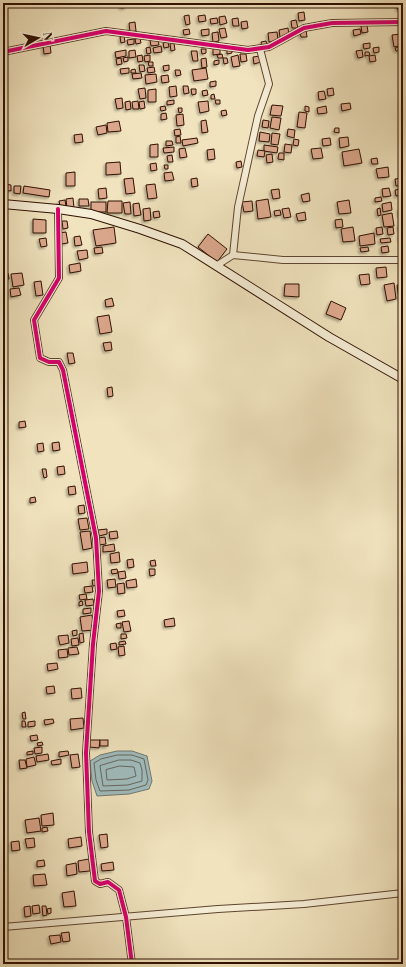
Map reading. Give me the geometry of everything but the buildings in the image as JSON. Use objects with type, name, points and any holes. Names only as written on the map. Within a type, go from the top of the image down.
[{"type":"main road","points":[[3,204],[58,208],[91,214],[147,231],[182,244],[329,337],[403,379]]},
{"type":"street","points":[[3,52],[106,31],[248,50],[269,47],[304,28],[332,23],[403,22]]},
{"type":"street","points":[[233,255],[238,207],[258,116],[269,84],[260,48]]},
{"type":"street","points":[[58,208],[58,278],[34,320],[40,358],[49,362],[59,362],[63,370],[96,538],[99,591],[93,644],[86,753],[89,832],[95,881],[100,884],[108,882],[119,890],[126,917],[132,964]]},
{"type":"street","points":[[216,266],[233,255],[283,260],[403,260]]},
{"type":"street","points":[[3,927],[218,909],[304,904],[403,893]]},
{"type":"water","points":[[117,751],[132,751],[147,756],[152,781],[149,789],[129,794],[97,796],[92,781],[90,761],[100,755]]},
{"type":"cycle path","points":[[3,52],[106,31],[248,50],[269,47],[304,28],[332,23],[403,22]]},
{"type":"cycle path","points":[[58,209],[59,278],[34,320],[40,358],[49,362],[59,362],[63,370],[96,538],[99,591],[93,644],[86,753],[89,832],[95,881],[100,884],[108,882],[119,890],[126,917],[132,964]]}]
